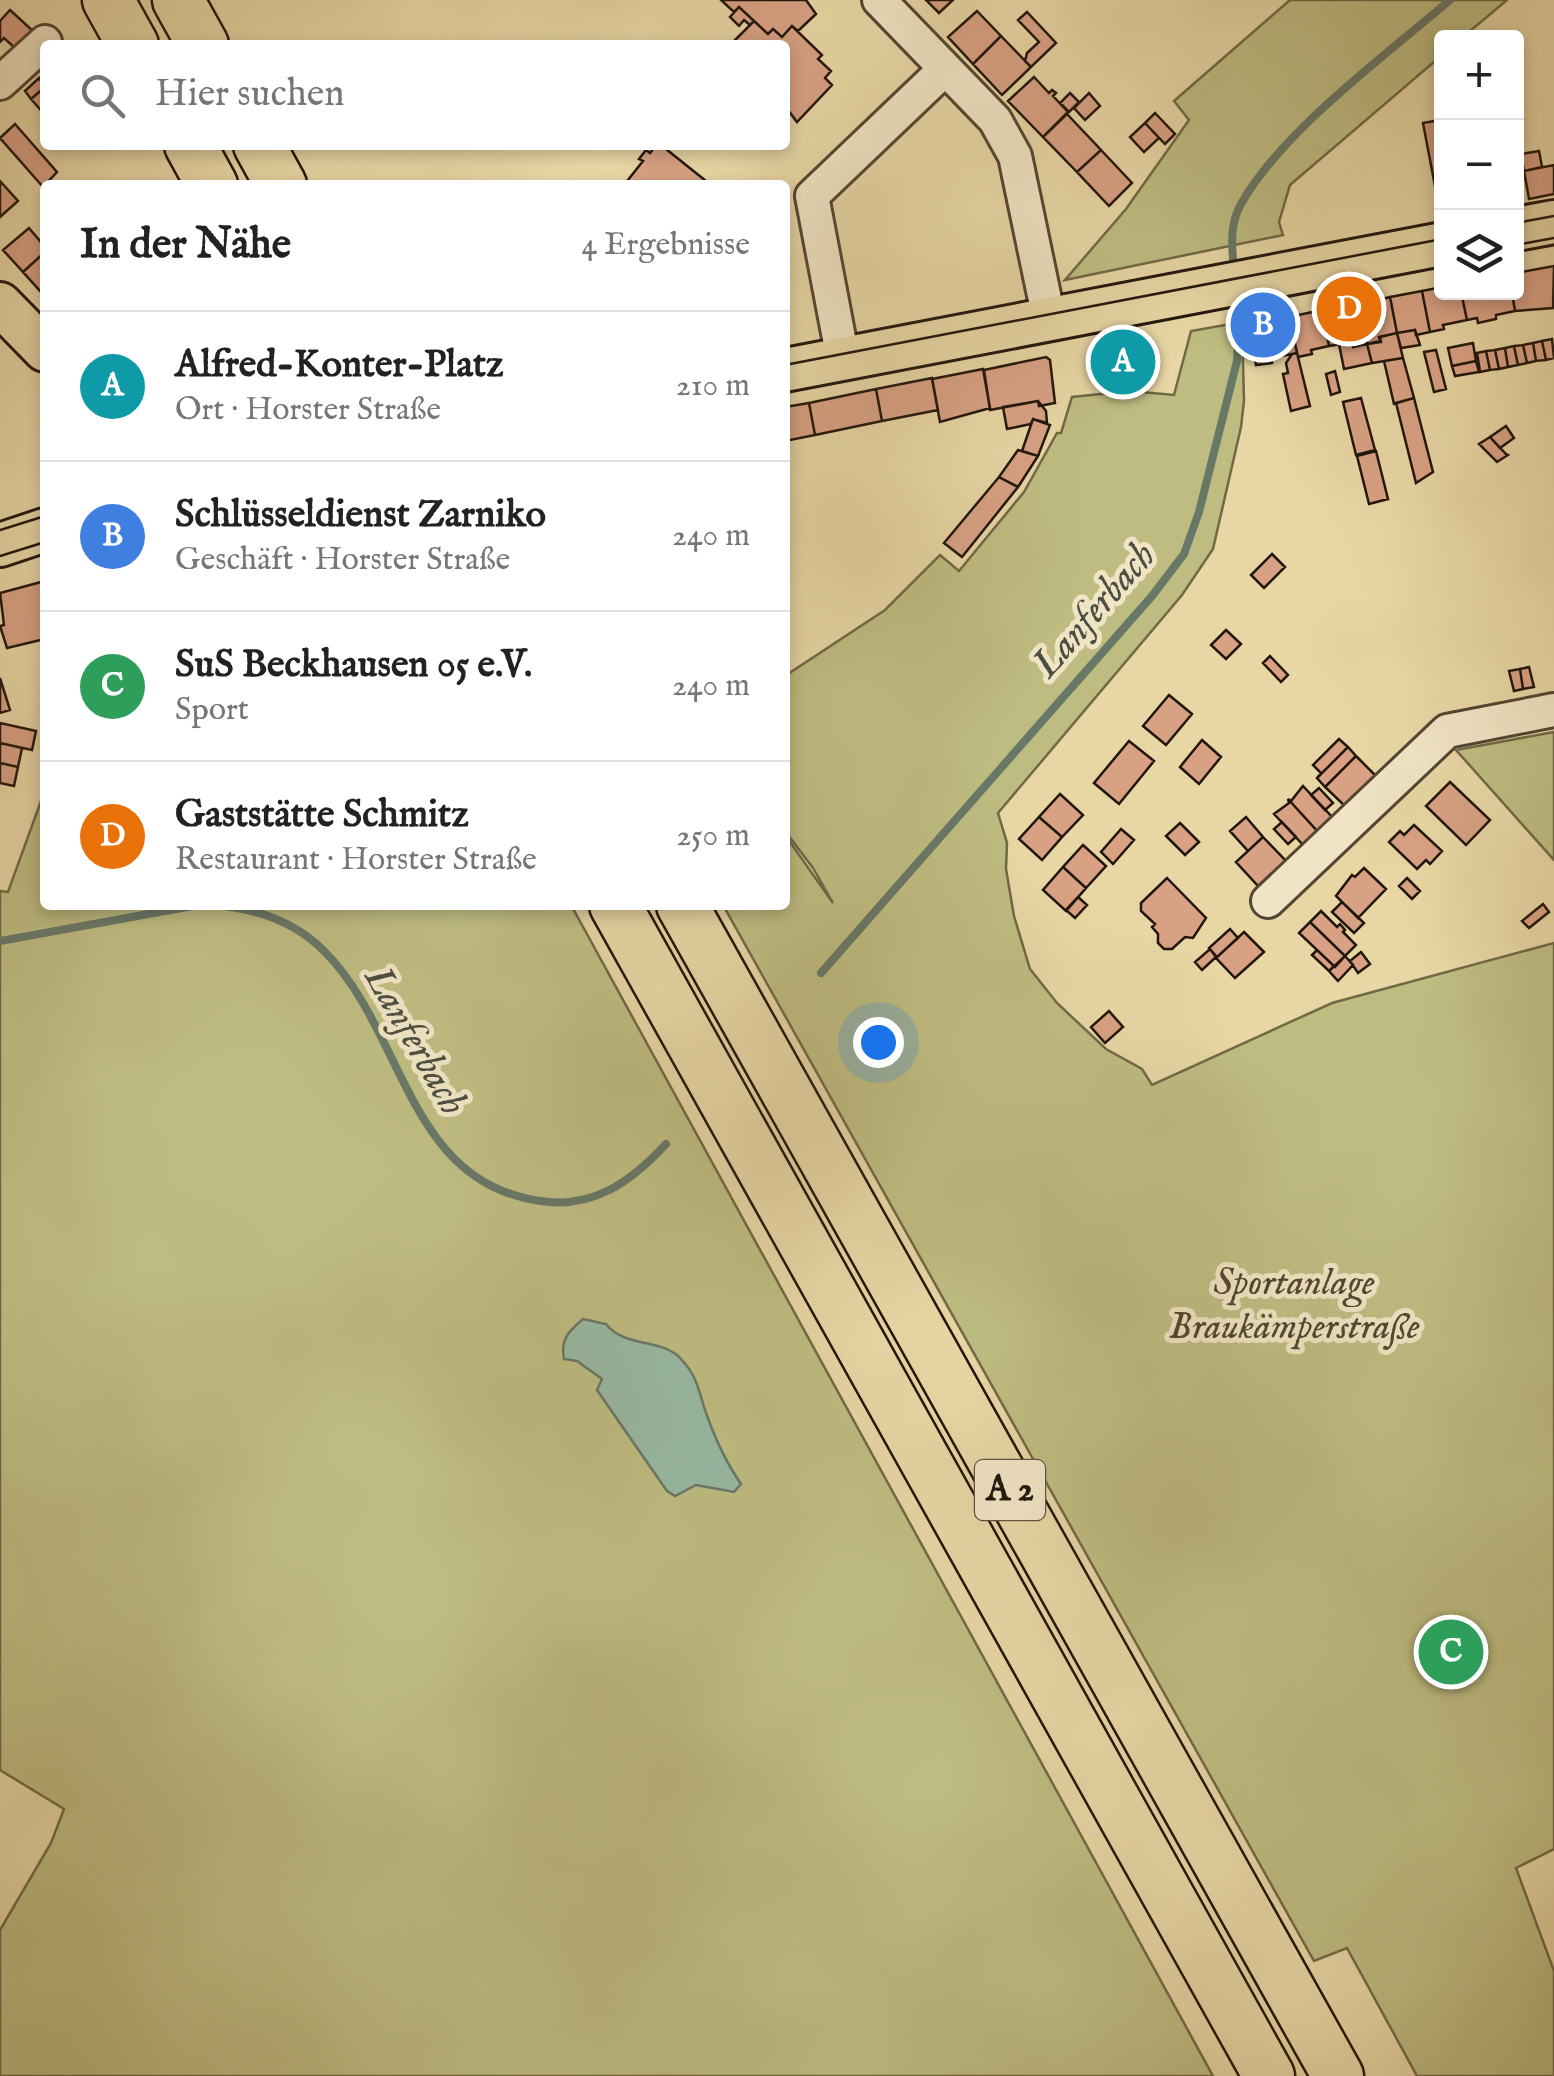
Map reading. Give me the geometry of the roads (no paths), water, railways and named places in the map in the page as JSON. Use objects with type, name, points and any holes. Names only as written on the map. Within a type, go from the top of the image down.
[{"type":"highway","points":[[108,0],[130,40]]},
{"type":"highway","points":[[178,0],[201,40]]},
{"type":"highway","points":[[193,150],[209,180]]},
{"type":"highway","points":[[262,150],[279,180]]},
{"type":"highway","name":"A 2","points":[[619,910],[1270,2076]]},
{"type":"highway","name":"A 2","points":[[685,910],[1338,2076]]},
{"type":"main road","points":[[1524,228],[1554,222]]},
{"type":"main road","points":[[790,369],[1434,246]]},
{"type":"main road","points":[[0,304],[40,345]]},
{"type":"main road","points":[[0,545],[40,532]]},
{"type":"street","points":[[879,0],[1006,136],[1014,156],[1049,319]]},
{"type":"street","points":[[0,83],[40,47]]},
{"type":"street","points":[[843,359],[812,196],[944,70]]},
{"type":"street","points":[[1268,900],[1446,731],[1554,710]]},
{"type":"waterway","name":"Lanferbach","points":[[1234,271],[1235,220],[1259,177],[1337,95],[1450,0]]},
{"type":"waterway","name":"Lanferbach","points":[[821,973],[1152,596],[1184,554],[1199,512],[1237,361],[1237,295]]},
{"type":"waterway","name":"Lanferbach","points":[[0,941],[170,910]]},
{"type":"waterway","name":"Lanferbach","points":[[246,910],[300,932],[324,951],[351,984],[434,1135],[461,1165],[496,1188],[540,1201],[577,1201],[625,1181],[666,1144]]},
{"type":"tram line","points":[[1524,222],[1554,216]]},
{"type":"tram line","points":[[1524,244],[1554,238]]},
{"type":"tram line","points":[[790,364],[1434,241]]},
{"type":"tram line","points":[[0,530],[40,518]]},
{"type":"tram line","points":[[0,556],[40,544]]},
{"type":"place","name":"Gaststätte Schmitz","points":[[1349,309]]},
{"type":"place","name":"Schlüsseldienst Zarniko","points":[[1263,325]]},
{"type":"place","name":"Alfred-Konter-Platz","points":[[1123,362]]},
{"type":"place","name":"SuS Beckhausen 05 e.V.","points":[[1451,1652]]},
{"type":"park label","name":"Sportanlage Braukämperstraße","points":[[1294,1306]]}]
